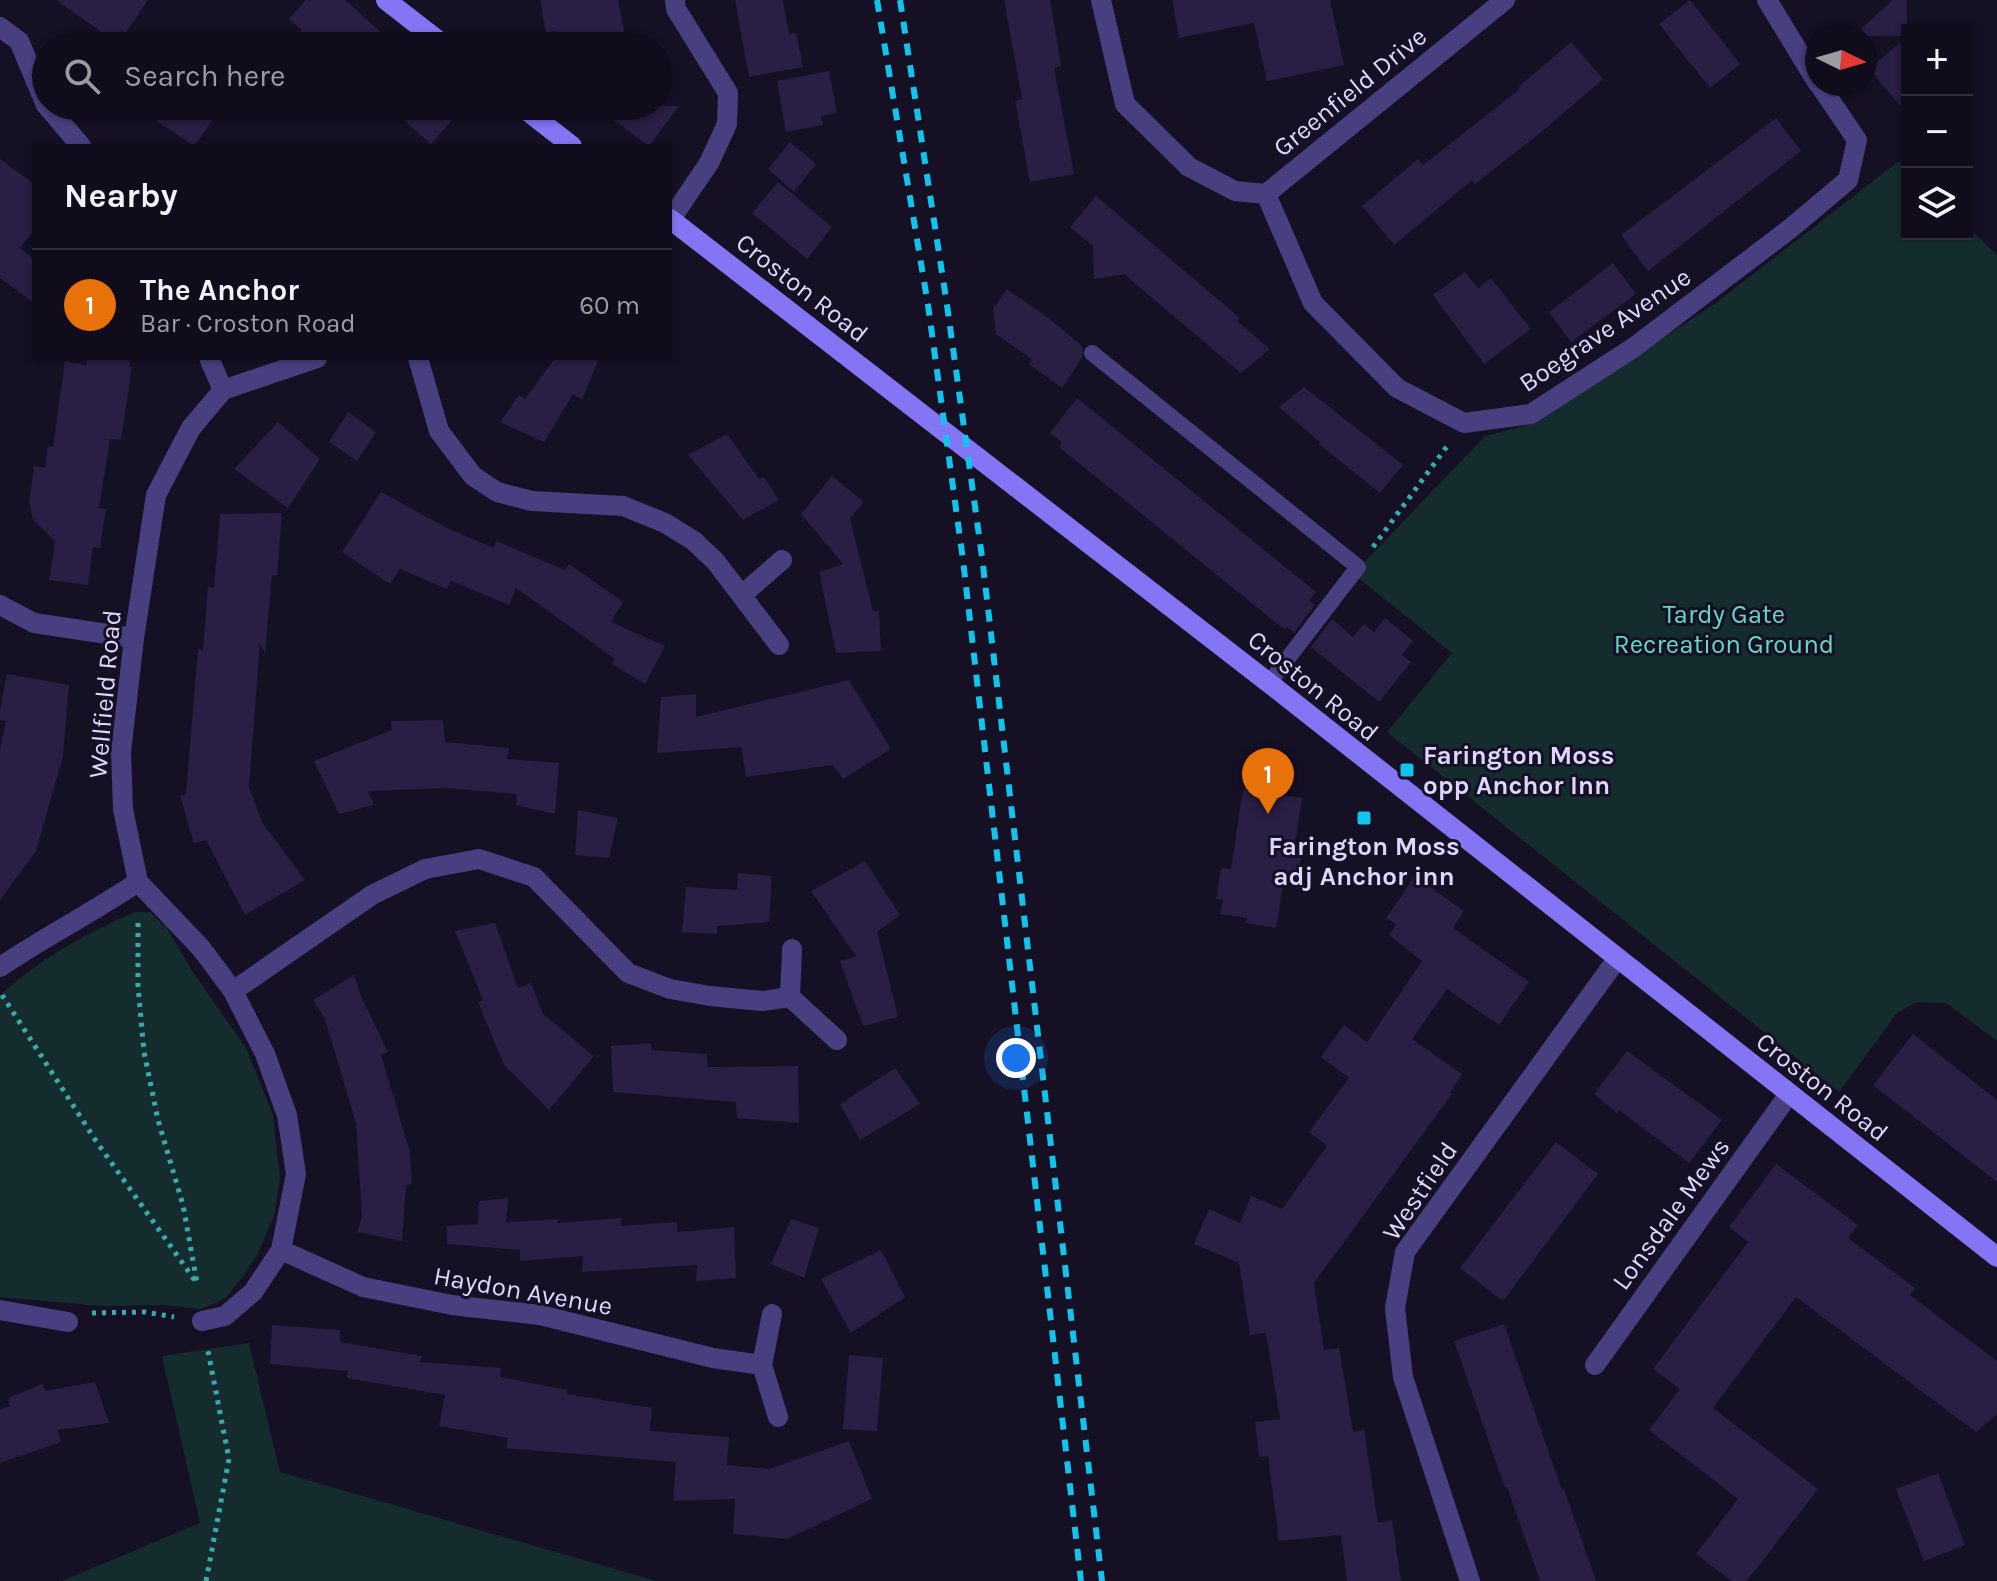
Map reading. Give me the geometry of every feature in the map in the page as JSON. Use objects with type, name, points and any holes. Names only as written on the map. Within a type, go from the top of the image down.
[{"type":"street","points":[[386,0],[427,32]]},
{"type":"street","points":[[672,216],[709,163],[727,124],[728,93],[676,9],[675,0]]},
{"type":"street","points":[[1101,0],[1125,104],[1189,167],[1235,191],[1266,194],[1313,303],[1397,388],[1464,423]]},
{"type":"street","name":"Greenfield Drive","points":[[1266,194],[1505,0]]},
{"type":"street","name":"Boegrave Avenue","points":[[1767,0],[1805,62]]},
{"type":"street","points":[[0,27],[19,41],[32,71]]},
{"type":"street","name":"Boegrave Avenue","points":[[1464,423],[1531,414],[1633,348],[1779,237],[1848,180],[1857,140],[1827,96]]},
{"type":"street","points":[[59,120],[79,144]]},
{"type":"street","points":[[539,120],[569,144]]},
{"type":"street","name":"Croston Road","points":[[672,221],[1269,683],[1997,1257]]},
{"type":"street","points":[[210,360],[223,390],[311,360]]},
{"type":"street","points":[[419,360],[439,431],[473,476],[497,492],[532,501],[623,506],[665,523],[694,541],[716,562],[779,645]]},
{"type":"street","name":"Wellfield Road","points":[[138,882],[123,809],[121,752],[134,638],[156,495],[191,428],[223,390]]},
{"type":"street","points":[[743,594],[782,560]]},
{"type":"street","points":[[0,605],[34,623],[134,638]]},
{"type":"street","points":[[233,991],[372,895],[425,869],[479,859],[534,877],[628,973],[670,989],[710,996],[762,1001],[790,997]]},
{"type":"street","points":[[0,967],[47,936],[91,914],[138,882],[201,948],[233,991],[265,1054],[287,1115],[296,1174],[281,1250],[253,1292],[225,1316],[202,1321]]},
{"type":"street","points":[[792,949],[790,997],[837,1040]]},
{"type":"street","name":"Westfield","points":[[1470,1581],[1403,1377],[1395,1308],[1405,1252],[1617,959]]},
{"type":"street","name":"Lonsdale Mews","points":[[1595,1365],[1789,1094]]},
{"type":"street","name":"Haydon Avenue","points":[[281,1250],[363,1287],[452,1305],[540,1315],[713,1358],[762,1365]]},
{"type":"street","points":[[0,1310],[68,1322]]},
{"type":"street","points":[[772,1314],[762,1365],[778,1417]]},
{"type":"lane","points":[[1092,353],[1358,567],[1269,683]]},
{"type":"path","points":[[1358,567],[1464,423]]},
{"type":"path","points":[[138,882],[138,986],[144,1052],[158,1120],[183,1205],[197,1283]]},
{"type":"path","points":[[0,991],[96,1141],[197,1283],[225,1316]]},
{"type":"path","points":[[68,1322],[80,1313],[145,1312],[202,1321],[229,1459],[206,1581]]},
{"type":"green space","name":"Tardy Gate Recreation Ground","points":[[1899,161],[1901,240],[1973,240],[1973,232],[1997,255],[1997,1041],[1946,1003],[1917,1002],[1897,1013],[1839,1092],[1387,732],[1452,653],[1353,574],[1485,436],[1536,423],[1717,302]]},
{"type":"green space","points":[[135,912],[150,912],[168,930],[246,1048],[273,1115],[280,1178],[274,1216],[258,1253],[226,1298],[201,1309],[164,1305],[101,1306],[0,1297],[0,995],[64,948]]},
{"type":"green space","points":[[249,1343],[280,1472],[656,1581],[62,1581],[200,1523],[162,1356]]},
{"type":"building","points":[[56,0],[148,0],[126,32],[101,32]]},
{"type":"building","points":[[306,0],[345,0],[380,32],[300,32],[302,30],[289,19]]},
{"type":"building","points":[[540,0],[618,0],[624,32],[546,32]]},
{"type":"building","points":[[735,0],[783,0],[789,34],[796,33],[803,67],[749,77]]},
{"type":"building","points":[[1004,0],[1050,0],[1061,66],[1054,68],[1074,174],[1030,182],[1015,101],[1022,99]]},
{"type":"building","points":[[1172,0],[1330,0],[1344,65],[1267,81],[1254,23],[1179,38]]},
{"type":"building","points":[[1690,0],[1740,64],[1710,88],[1659,24]]},
{"type":"building","points":[[1893,0],[1907,0],[1907,24],[1901,24],[1901,36],[1877,36],[1877,24],[1866,24]]},
{"type":"building","points":[[1571,42],[1603,79],[1545,129],[1475,184],[1472,180],[1394,245],[1362,206],[1418,159],[1423,165],[1520,89],[1518,87]]},
{"type":"building","points":[[1901,42],[1901,106],[1877,78],[1877,62]]},
{"type":"building","points":[[829,71],[837,113],[821,116],[823,125],[786,132],[777,81]]},
{"type":"building","points":[[1776,118],[1801,151],[1648,271],[1621,235]]},
{"type":"building","points":[[156,120],[213,120],[195,144]]},
{"type":"building","points":[[404,120],[452,120],[431,144]]},
{"type":"building","points":[[614,120],[668,120],[650,144]]},
{"type":"building","points":[[790,142],[816,164],[794,192],[768,169]]},
{"type":"building","points":[[0,159],[32,183],[32,233],[20,248],[32,257],[32,302],[0,278]]},
{"type":"building","points":[[778,182],[832,227],[807,259],[752,213]]},
{"type":"building","points":[[1096,196],[1240,318],[1237,321],[1270,349],[1241,373],[1124,274],[1094,279],[1093,246],[1070,227]]},
{"type":"building","points":[[1613,263],[1636,294],[1571,342],[1549,312]]},
{"type":"building","points":[[1465,272],[1478,288],[1491,278],[1531,329],[1484,364],[1433,295]]},
{"type":"building","points":[[1007,289],[1083,347],[1082,358],[1062,388],[1029,364],[1032,359],[996,334],[993,309]]},
{"type":"building","points":[[87,360],[130,360],[129,366],[132,367],[121,440],[110,439],[99,508],[106,509],[100,548],[93,547],[88,585],[49,580],[55,541],[33,520],[29,502],[34,466],[45,468],[48,446],[53,447],[65,361],[86,365]]},
{"type":"building","points":[[554,360],[598,360],[582,400],[573,394],[544,442],[500,422],[519,395],[525,399]]},
{"type":"building","points":[[1304,387],[1403,465],[1380,493],[1279,407]]},
{"type":"building","points":[[1077,398],[1316,592],[1309,600],[1315,605],[1294,633],[1287,627],[1285,630],[1059,447],[1062,442],[1050,433]]},
{"type":"building","points":[[348,412],[376,432],[357,461],[329,442]]},
{"type":"building","points":[[278,422],[320,459],[288,508],[234,469]]},
{"type":"building","points":[[727,434],[759,479],[764,477],[779,500],[743,520],[688,455]]},
{"type":"building","points":[[832,476],[864,502],[850,518],[873,611],[879,611],[881,651],[836,653],[819,572],[843,564],[801,514]]},
{"type":"building","points":[[381,492],[447,528],[494,548],[496,541],[565,570],[569,564],[623,602],[611,622],[665,646],[645,684],[612,664],[615,659],[516,588],[509,605],[451,581],[447,589],[400,569],[390,584],[342,552]]},
{"type":"building","points":[[282,513],[277,576],[272,575],[265,654],[260,643],[249,787],[262,822],[305,880],[245,915],[206,840],[194,843],[180,796],[186,794],[198,649],[203,650],[208,587],[214,588],[220,514]]},
{"type":"building","points":[[1385,618],[1413,641],[1402,655],[1411,662],[1379,702],[1311,647],[1332,619],[1353,637],[1364,624],[1374,632]]},
{"type":"building","points":[[7,674],[69,685],[63,756],[36,851],[0,900],[0,749],[6,721],[0,720],[0,709]]},
{"type":"building","points":[[849,680],[891,749],[843,779],[833,765],[746,777],[741,747],[657,753],[661,697],[696,694],[696,717]]},
{"type":"building","points":[[443,720],[445,742],[509,748],[507,759],[559,763],[555,814],[516,805],[517,794],[446,788],[368,791],[374,805],[339,814],[314,761],[392,730],[391,721]]},
{"type":"building","points":[[1243,789],[1302,798],[1295,843],[1303,845],[1297,882],[1284,880],[1276,928],[1246,923],[1247,918],[1220,914],[1223,900],[1216,899],[1221,868],[1231,869]]},
{"type":"building","points":[[578,810],[618,818],[609,858],[575,855]]},
{"type":"building","points":[[865,861],[900,915],[877,932],[898,1017],[863,1026],[840,961],[856,956],[811,891]]},
{"type":"building","points":[[738,873],[772,876],[769,922],[717,926],[717,934],[682,932],[686,887],[737,890]]},
{"type":"building","points":[[1415,876],[1464,911],[1453,928],[1529,982],[1499,1025],[1447,989],[1412,1039],[1462,1074],[1452,1094],[1314,1283],[1324,1350],[1339,1348],[1353,1432],[1364,1430],[1378,1523],[1392,1520],[1401,1581],[1347,1581],[1341,1535],[1279,1541],[1268,1456],[1259,1457],[1255,1422],[1280,1419],[1266,1333],[1250,1335],[1239,1263],[1194,1244],[1209,1209],[1240,1223],[1251,1196],[1282,1209],[1327,1146],[1309,1132],[1349,1078],[1321,1057],[1344,1025],[1367,1042],[1422,961],[1389,935],[1396,924],[1386,918]]},
{"type":"building","points":[[495,923],[518,988],[531,983],[543,1014],[594,1056],[549,1110],[504,1065],[478,1002],[483,1000],[455,931]]},
{"type":"building","points":[[354,975],[388,1052],[381,1055],[410,1152],[412,1184],[406,1185],[402,1241],[357,1232],[362,1217],[356,1123],[325,1019],[313,1000]]},
{"type":"building","points":[[1913,1034],[1997,1100],[1997,1182],[1873,1085]]},
{"type":"building","points":[[651,1043],[651,1050],[707,1054],[708,1067],[798,1066],[799,1123],[737,1118],[736,1102],[613,1092],[611,1046]]},
{"type":"building","points":[[1627,1051],[1722,1120],[1689,1163],[1594,1094]]},
{"type":"building","points":[[895,1068],[920,1104],[860,1140],[840,1104]]},
{"type":"building","points":[[1556,1142],[1598,1174],[1503,1301],[1460,1268]]},
{"type":"building","points":[[1776,1164],[1858,1225],[1848,1238],[1915,1288],[1910,1295],[1997,1361],[1997,1414],[1976,1432],[1796,1297],[1713,1408],[1818,1489],[1747,1581],[1732,1581],[1696,1554],[1738,1499],[1649,1430],[1680,1389],[1653,1369],[1748,1242],[1729,1227]]},
{"type":"building","points":[[508,1198],[506,1222],[558,1219],[557,1223],[621,1218],[621,1226],[677,1222],[677,1232],[734,1227],[736,1278],[696,1281],[697,1265],[582,1272],[583,1256],[520,1261],[520,1250],[447,1244],[447,1226],[478,1224],[479,1201]]},
{"type":"building","points":[[791,1219],[819,1228],[804,1278],[771,1264]]},
{"type":"building","points":[[881,1250],[905,1297],[851,1333],[821,1279]]},
{"type":"building","points":[[1504,1324],[1596,1581],[1540,1581],[1505,1488],[1454,1341]]},
{"type":"building","points":[[272,1325],[340,1330],[340,1342],[422,1356],[420,1362],[501,1368],[500,1377],[567,1390],[567,1394],[652,1408],[650,1431],[729,1437],[727,1465],[769,1469],[849,1441],[872,1499],[787,1539],[733,1534],[735,1499],[673,1501],[676,1462],[506,1448],[508,1438],[439,1426],[445,1395],[347,1378],[348,1371],[270,1364]]},
{"type":"building","points":[[849,1355],[883,1358],[877,1431],[843,1429]]},
{"type":"building","points":[[95,1382],[109,1423],[57,1430],[61,1442],[0,1463],[0,1410],[10,1406],[8,1398],[43,1384],[45,1391]]},
{"type":"building","points":[[1938,1473],[1965,1545],[1924,1561],[1896,1489]]},
{"type":"railway","points":[[877,0],[928,305],[963,560],[1081,1581]]},
{"type":"railway","points":[[900,0],[982,557],[1102,1581]]},
{"type":"place","name":"Farington Moss opp Anchor Inn","points":[[1407,770]]},
{"type":"place","name":"The Anchor","points":[[1268,814]]},
{"type":"place","name":"Farington Moss adj Anchor inn","points":[[1364,818]]}]
